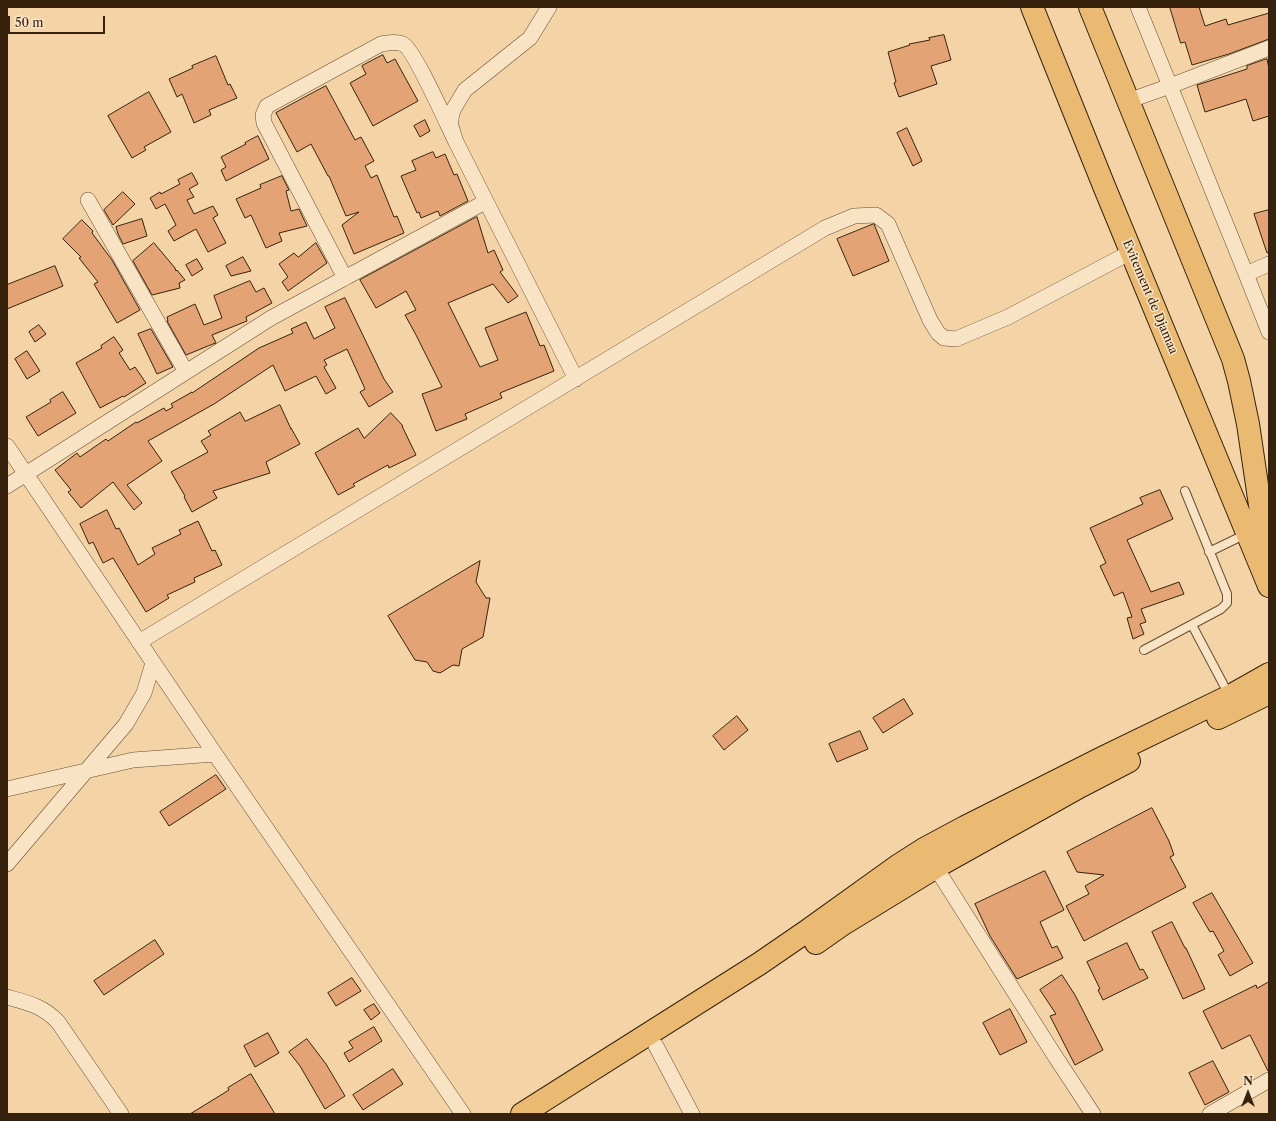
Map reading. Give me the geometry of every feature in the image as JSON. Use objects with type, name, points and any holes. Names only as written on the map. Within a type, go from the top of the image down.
[{"type":"main road","name":"Evitement de Djamaa","points":[[1032,7],[1269,586]]},
{"type":"main road","points":[[1090,7],[1225,338],[1239,380],[1248,424],[1264,534],[1269,556]]},
{"type":"main road","points":[[522,1114],[765,960],[924,849],[1104,757],[1230,696],[1269,674]]},
{"type":"main road","points":[[547,1114],[936,867],[1111,770],[1269,693]]},
{"type":"street","points":[[456,142],[450,123],[453,110],[465,90],[530,38],[549,7]]},
{"type":"street","points":[[1138,7],[1269,332]]},
{"type":"street","points":[[345,278],[264,123],[263,115],[267,106],[381,44],[394,42],[404,45],[415,58],[485,202],[576,379]]},
{"type":"street","points":[[1128,101],[1269,48]]},
{"type":"street","points":[[88,200],[186,372]]},
{"type":"street","points":[[7,486],[271,318],[485,202]]},
{"type":"street","points":[[139,642],[825,228],[854,216],[876,215],[888,224],[930,320],[938,333],[944,338],[956,340],[1001,320],[1131,252]]},
{"type":"street","points":[[1246,274],[1269,264]]},
{"type":"street","points":[[7,446],[215,754],[463,1114]]},
{"type":"street","points":[[7,864],[126,724],[144,693],[153,663]]},
{"type":"street","points":[[7,789],[133,760],[215,754]]},
{"type":"street","points":[[924,849],[1093,1114]]},
{"type":"street","points":[[7,997],[37,1006],[58,1022],[121,1114]]},
{"type":"street","points":[[656,1046],[692,1114]]},
{"type":"street","points":[[1210,1114],[1269,1080]]},
{"type":"lane","points":[[1144,650],[1221,609],[1227,603],[1227,594],[1185,491]]},
{"type":"lane","points":[[1209,552],[1247,534]]},
{"type":"lane","points":[[1192,625],[1230,696]]},
{"type":"building","points":[[1170,7],[1199,7],[1205,26],[1226,19],[1228,25],[1269,13],[1269,39],[1229,54],[1192,65],[1185,42],[1181,43]]},
{"type":"building","points":[[944,35],[951,60],[931,66],[937,84],[899,97],[894,83],[896,82],[888,52],[910,45],[909,44],[930,40],[929,38]]},
{"type":"building","points":[[383,55],[387,63],[395,59],[418,101],[373,126],[350,83],[366,74],[362,66]]},
{"type":"building","points":[[216,56],[228,85],[230,84],[237,98],[209,110],[211,115],[194,123],[182,94],[177,97],[169,79],[193,68],[192,66]]},
{"type":"building","points":[[1267,59],[1269,69],[1269,116],[1253,121],[1246,99],[1205,112],[1197,85],[1247,69],[1247,66]]},
{"type":"building","points":[[326,86],[355,140],[361,137],[374,161],[365,166],[371,178],[377,175],[394,217],[397,216],[404,233],[354,254],[342,225],[359,212],[346,216],[329,176],[311,144],[297,152],[276,113]]},
{"type":"building","points":[[149,92],[171,132],[144,147],[146,150],[132,158],[108,116]]},
{"type":"building","points":[[425,120],[430,131],[420,137],[414,126]]},
{"type":"building","points":[[907,128],[922,161],[913,166],[897,133]]},
{"type":"building","points":[[258,136],[269,159],[226,181],[221,170],[226,167],[221,157]]},
{"type":"building","points":[[433,152],[436,158],[445,154],[454,175],[457,174],[468,201],[440,216],[438,211],[421,218],[419,212],[417,213],[401,176],[416,170],[412,161]]},
{"type":"building","points":[[192,173],[198,184],[189,189],[194,197],[187,200],[194,214],[213,206],[218,215],[213,218],[226,243],[208,252],[196,229],[174,241],[168,231],[176,225],[165,204],[156,209],[150,198],[160,192],[161,194],[180,184],[178,180]]},
{"type":"building","points":[[282,176],[289,190],[286,191],[291,211],[299,209],[307,226],[279,233],[282,241],[266,248],[251,215],[245,218],[236,199],[261,188],[260,185]]},
{"type":"building","points":[[123,192],[135,204],[113,225],[104,210]]},
{"type":"building","points":[[1269,210],[1269,252],[1267,253],[1254,214]]},
{"type":"building","points":[[477,217],[488,253],[494,250],[503,270],[500,272],[518,296],[508,303],[493,284],[448,303],[480,367],[498,360],[485,328],[526,312],[540,346],[544,345],[554,371],[500,393],[502,398],[465,414],[467,419],[436,431],[422,394],[442,387],[405,315],[416,310],[406,291],[376,308],[360,280]]},
{"type":"building","points":[[142,219],[147,236],[123,244],[116,227]]},
{"type":"building","points":[[82,220],[93,231],[92,233],[112,260],[140,310],[117,323],[94,284],[98,282],[79,258],[81,257],[63,239]]},
{"type":"building","points":[[874,224],[889,261],[853,276],[837,239]]},
{"type":"building","points":[[154,243],[185,280],[179,283],[180,288],[152,295],[133,261]]},
{"type":"building","points":[[316,243],[327,263],[288,291],[282,282],[288,277],[279,264],[294,253],[298,257]]},
{"type":"building","points":[[243,257],[251,271],[231,276],[226,266]]},
{"type":"building","points":[[197,259],[203,269],[192,276],[186,265]]},
{"type":"building","points":[[55,266],[63,286],[7,309],[7,285]]},
{"type":"building","points":[[250,281],[256,292],[264,288],[272,303],[246,317],[247,321],[212,335],[216,343],[186,355],[167,321],[167,317],[195,304],[204,325],[222,318],[214,296]]},
{"type":"building","points":[[345,298],[384,379],[393,392],[369,407],[360,392],[365,389],[347,349],[324,360],[327,365],[324,367],[336,388],[326,394],[316,376],[285,391],[273,365],[214,404],[148,441],[162,461],[127,485],[142,503],[134,510],[113,482],[81,508],[68,492],[71,490],[55,470],[77,453],[80,457],[106,439],[108,441],[136,422],[137,423],[164,408],[166,411],[173,407],[171,404],[192,393],[259,348],[293,333],[291,329],[306,322],[314,339],[335,328],[325,307]]},
{"type":"building","points":[[39,325],[46,334],[35,342],[29,332]]},
{"type":"building","points":[[151,329],[173,367],[157,374],[138,334]]},
{"type":"building","points":[[114,337],[123,350],[119,353],[130,370],[135,367],[146,383],[124,397],[123,396],[100,408],[76,363],[102,348],[101,346]]},
{"type":"building","points":[[27,351],[40,371],[27,379],[15,359]]},
{"type":"building","points":[[63,392],[76,413],[38,436],[26,417],[51,402],[50,400]]},
{"type":"building","points":[[280,405],[300,444],[266,462],[270,473],[213,491],[217,498],[192,512],[184,497],[185,496],[171,472],[208,452],[201,441],[211,435],[208,431],[240,412],[245,421]]},
{"type":"building","points":[[391,413],[403,426],[416,455],[389,468],[388,465],[353,484],[355,486],[338,495],[315,453],[358,428],[364,438]]},
{"type":"building","points":[[1160,490],[1173,519],[1127,540],[1151,592],[1179,582],[1184,594],[1141,609],[1146,622],[1140,624],[1144,634],[1133,639],[1127,618],[1132,617],[1123,592],[1114,596],[1100,566],[1106,563],[1090,528],[1143,504],[1140,498]]},
{"type":"building","points":[[107,510],[116,529],[119,528],[138,565],[155,554],[152,548],[181,534],[179,530],[198,521],[212,551],[215,550],[222,565],[194,578],[195,582],[167,595],[169,598],[146,612],[113,558],[103,563],[93,542],[89,544],[80,524]]},
{"type":"building","points":[[480,561],[476,582],[486,598],[490,598],[483,637],[462,649],[459,666],[453,665],[440,673],[433,671],[427,662],[415,660],[388,616]]},
{"type":"building","points":[[904,699],[913,714],[883,733],[873,718]]},
{"type":"building","points":[[737,716],[748,730],[724,750],[713,736]]},
{"type":"building","points":[[860,731],[868,749],[837,762],[829,744]]},
{"type":"building","points":[[216,775],[226,789],[169,826],[160,812]]},
{"type":"building","points":[[1152,808],[1169,841],[1174,855],[1170,857],[1186,887],[1084,941],[1066,906],[1089,894],[1085,886],[1104,875],[1077,872],[1067,852]]},
{"type":"building","points":[[1045,871],[1064,910],[1040,922],[1052,948],[1057,946],[1063,958],[1017,979],[990,936],[975,904]]},
{"type":"building","points":[[1212,893],[1253,963],[1230,976],[1218,955],[1224,951],[1213,931],[1210,932],[1193,903]]},
{"type":"building","points":[[1172,922],[1205,989],[1183,999],[1152,932]]},
{"type":"building","points":[[155,940],[164,954],[104,995],[94,981]]},
{"type":"building","points":[[1127,943],[1140,970],[1143,969],[1148,978],[1103,1000],[1098,990],[1100,989],[1087,962]]},
{"type":"building","points":[[1062,975],[1075,995],[1103,1050],[1075,1065],[1050,1016],[1056,1014],[1040,990]]},
{"type":"building","points":[[352,978],[361,991],[336,1006],[328,993]]},
{"type":"building","points":[[1269,982],[1268,1071],[1250,1035],[1222,1049],[1203,1011],[1256,985],[1257,988]]},
{"type":"building","points":[[374,1004],[380,1013],[371,1020],[364,1010]]},
{"type":"building","points":[[1010,1009],[1027,1042],[1000,1055],[983,1023]]},
{"type":"building","points":[[374,1027],[382,1041],[349,1062],[344,1053],[353,1048],[349,1042]]},
{"type":"building","points":[[268,1033],[279,1053],[255,1067],[244,1046]]},
{"type":"building","points":[[307,1039],[326,1064],[345,1096],[325,1109],[300,1066],[289,1052]]},
{"type":"building","points":[[1213,1061],[1229,1092],[1205,1105],[1189,1073]]},
{"type":"building","points":[[393,1069],[403,1084],[363,1110],[353,1095]]},
{"type":"building","points":[[251,1074],[275,1114],[190,1114],[229,1090],[228,1088]]}]
